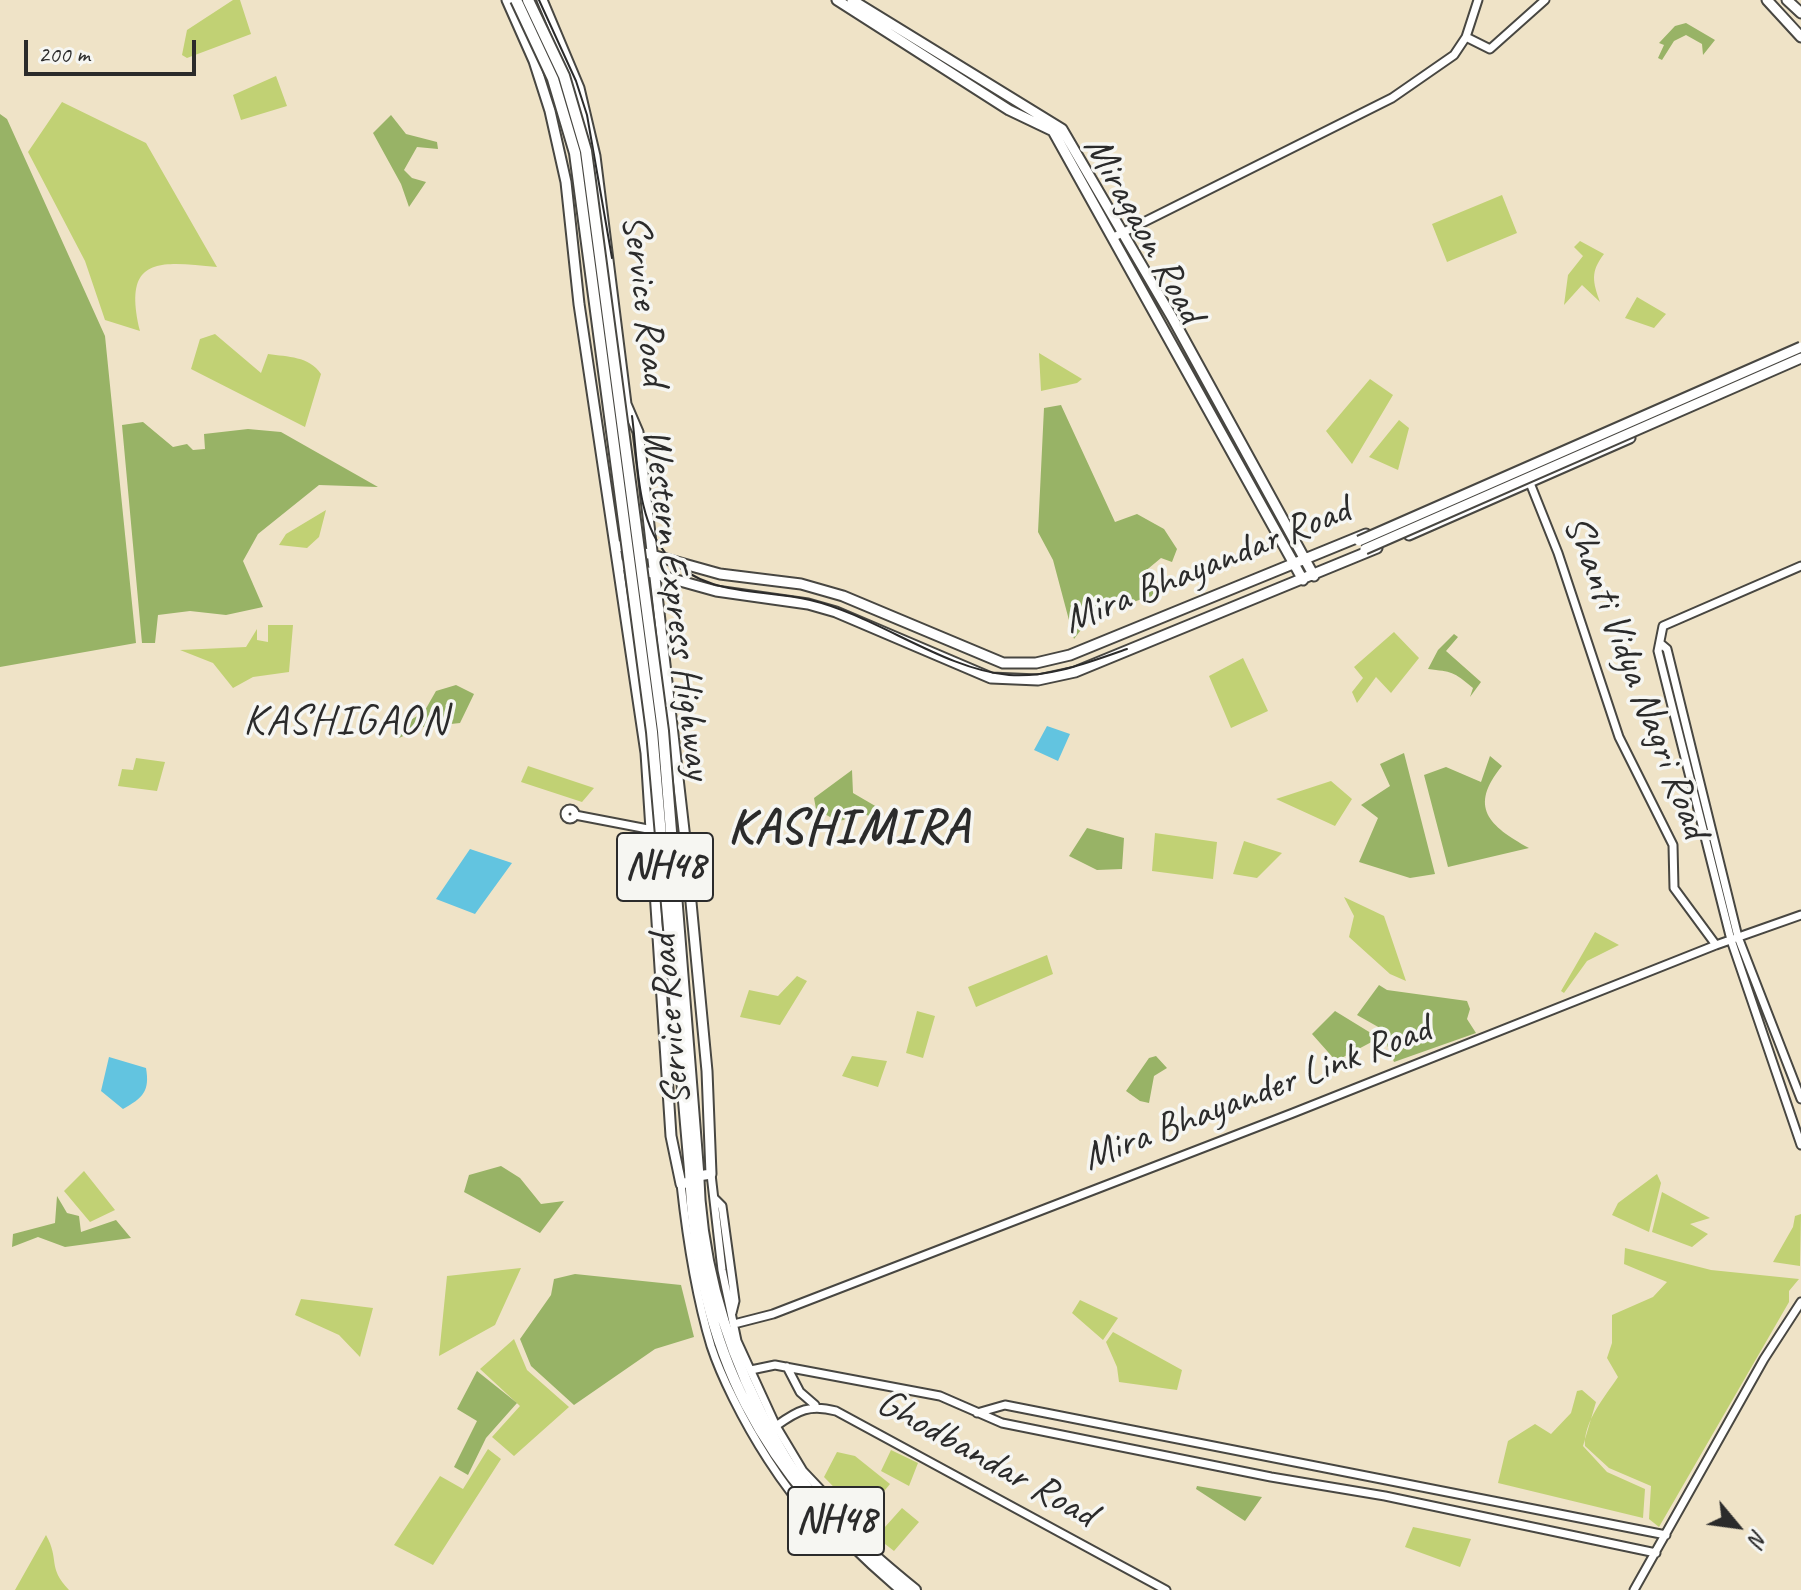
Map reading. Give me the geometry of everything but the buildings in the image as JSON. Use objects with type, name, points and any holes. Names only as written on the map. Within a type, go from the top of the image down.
[{"type":"highway","name":"Western Express Highway","points":[[516,0],[553,79],[575,153],[652,732],[691,1176],[712,1288],[742,1373],[794,1471],[826,1511],[878,1560],[902,1590]]},
{"type":"highway","name":"Western Express Highway","points":[[528,0],[564,76],[586,151],[663,731],[694,1241],[714,1329],[737,1383],[780,1464],[854,1549],[915,1590]]},
{"type":"main road","points":[[507,0],[534,61],[563,163],[579,304],[646,753],[671,1136],[691,1176],[711,1174]]},
{"type":"main road","name":"Service Road","points":[[542,0],[558,26],[579,88],[605,196],[620,314],[626,404],[638,432],[684,831],[707,1071],[711,1174]]},
{"type":"main road","name":"Miragaon Road","points":[[837,0],[1009,110],[1053,131],[1118,235],[1314,576]]},
{"type":"main road","name":"Miragaon Road","points":[[852,0],[991,88],[1056,123],[1303,580]]},
{"type":"main road","points":[[1767,0],[1801,37]]},
{"type":"main road","points":[[1787,0],[1801,12]]},
{"type":"main road","points":[[1334,567],[1362,545],[1801,345]]},
{"type":"main road","name":"Mira Bhayandar Road","points":[[616,545],[720,574],[784,582],[843,596],[995,661],[1036,663],[1070,655],[1307,560],[1801,345]]},
{"type":"main road","points":[[1328,551],[1362,545],[1801,360]]},
{"type":"main road","name":"Mira Bhayandar Road","points":[[619,564],[716,591],[781,599],[836,612],[991,678],[1038,680],[1075,672],[1314,576],[1801,360]]},
{"type":"main road","points":[[650,537],[665,557]]},
{"type":"main road","points":[[716,591],[720,574]]},
{"type":"main road","points":[[735,595],[737,577]]},
{"type":"main road","points":[[781,599],[784,582]]},
{"type":"main road","points":[[1070,655],[1075,672]]},
{"type":"street","points":[[1118,235],[1392,98],[1454,55],[1466,37],[1478,0]]},
{"type":"street","points":[[1466,37],[1490,49],[1545,0]]},
{"type":"street","points":[[1789,23],[1801,12]]},
{"type":"street","name":"Shanti Vidya Nagri Road","points":[[1523,467],[1619,737],[1673,845],[1674,888],[1716,945]]},
{"type":"street","points":[[1801,566],[1663,626],[1662,648],[1735,939],[1801,1145]]},
{"type":"street","points":[[575,815],[652,830],[684,831]]},
{"type":"street","name":"Mira Bhayander Link Road","points":[[733,1320],[788,1308],[1232,1137],[1716,945],[1801,915]]},
{"type":"street","points":[[1735,939],[1801,1099]]},
{"type":"street","points":[[711,1174],[722,1270],[737,1341],[776,1426],[803,1471],[874,1546],[878,1560]]},
{"type":"street","points":[[1634,1590],[1764,1359],[1801,1302]]},
{"type":"street","points":[[751,1370],[775,1365],[940,1396],[975,1414],[1002,1423],[1271,1477],[1385,1496],[1656,1553]]},
{"type":"street","points":[[787,1367],[800,1392],[815,1405]]},
{"type":"street","name":"Ghodbandar Road","points":[[776,1426],[798,1410],[815,1405],[836,1411],[1166,1590]]},
{"type":"street","points":[[975,1414],[1005,1405],[1666,1535]]},
{"type":"green space","points":[[233,0],[240,0],[251,34],[187,58],[182,55],[187,30]]},
{"type":"green space","points":[[1686,23],[1715,40],[1703,55],[1702,44],[1686,35],[1674,41],[1662,60],[1658,58],[1664,45],[1659,43],[1675,26]]},
{"type":"green space","points":[[276,76],[287,106],[241,120],[233,95]]},
{"type":"green space","points":[[62,102],[146,143],[217,267],[162,265],[141,276],[136,289],[140,331],[105,320],[85,261],[28,152]]},
{"type":"green space","points":[[0,114],[7,119],[105,336],[136,643],[0,667]]},
{"type":"green space","points":[[391,115],[406,134],[437,142],[438,149],[417,147],[404,170],[412,178],[426,182],[409,207],[401,184],[373,133]]},
{"type":"green space","points":[[1502,195],[1517,233],[1447,262],[1432,224]]},
{"type":"green space","points":[[1580,241],[1604,254],[1596,266],[1594,277],[1600,302],[1582,285],[1564,305],[1568,275],[1583,256],[1574,247]]},
{"type":"green space","points":[[1637,297],[1666,314],[1654,328],[1625,318]]},
{"type":"green space","points":[[215,334],[261,373],[268,354],[298,358],[316,368],[321,374],[305,427],[191,369],[200,339]]},
{"type":"green space","points":[[1039,353],[1082,379],[1077,383],[1041,391]]},
{"type":"green space","points":[[1370,379],[1393,395],[1352,464],[1326,431]]},
{"type":"green space","points":[[1061,405],[1115,522],[1137,514],[1164,529],[1177,549],[1172,562],[1161,558],[1143,573],[1155,595],[1133,602],[1124,594],[1100,605],[1074,639],[1053,560],[1038,532],[1044,408]]},
{"type":"green space","points":[[1399,420],[1409,428],[1398,470],[1369,457]]},
{"type":"green space","points":[[143,422],[173,447],[187,444],[193,450],[205,449],[204,434],[248,429],[281,432],[378,487],[319,485],[258,534],[243,561],[263,607],[226,615],[190,611],[158,615],[155,643],[142,643],[122,425]]},
{"type":"green space","points":[[326,510],[319,537],[307,548],[279,545],[286,534]]},
{"type":"green space","points":[[268,625],[293,625],[289,672],[253,677],[233,688],[213,663],[180,650],[246,647],[257,629],[257,640],[268,642]]},
{"type":"green space","points":[[1394,632],[1419,658],[1391,693],[1376,677],[1357,703],[1352,692],[1363,678],[1354,667]]},
{"type":"green space","points":[[1454,634],[1458,637],[1446,651],[1481,682],[1470,697],[1473,688],[1461,678],[1428,669],[1438,650]]},
{"type":"green space","points":[[1243,658],[1268,711],[1231,728],[1209,676]]},
{"type":"green space","points":[[456,685],[474,694],[460,723],[423,727],[399,738],[402,725],[424,712],[436,691]]},
{"type":"green space","points":[[1404,753],[1435,874],[1410,878],[1359,862],[1378,818],[1361,805],[1390,786],[1380,764]]},
{"type":"green space","points":[[1490,756],[1502,766],[1486,793],[1488,814],[1503,832],[1529,848],[1448,867],[1424,775],[1446,767],[1481,782]]},
{"type":"green space","points":[[136,758],[165,762],[157,791],[118,786],[122,769],[133,770]]},
{"type":"green space","points":[[528,766],[594,788],[582,802],[521,782]]},
{"type":"green space","points":[[852,770],[853,793],[877,807],[871,817],[854,809],[844,820],[837,821],[816,809],[814,798]]},
{"type":"green space","points":[[1331,781],[1352,799],[1335,826],[1276,799]]},
{"type":"green space","points":[[1087,828],[1124,838],[1122,869],[1097,870],[1069,856]]},
{"type":"green space","points":[[1155,833],[1217,842],[1213,879],[1152,871]]},
{"type":"green space","points":[[1244,841],[1282,853],[1257,878],[1233,874]]},
{"type":"green space","points":[[1344,897],[1384,916],[1406,981],[1390,974],[1349,937],[1354,916]]},
{"type":"green space","points":[[1595,932],[1619,945],[1587,961],[1564,993],[1561,991]]},
{"type":"green space","points":[[1047,955],[1053,974],[976,1007],[968,987]]},
{"type":"green space","points":[[797,976],[807,981],[780,1025],[740,1017],[749,990],[778,996]]},
{"type":"green space","points":[[1379,985],[1387,990],[1467,1001],[1470,1009],[1467,1019],[1476,1033],[1394,1062],[1380,1028],[1357,1015]]},
{"type":"green space","points":[[917,1011],[935,1016],[923,1058],[906,1053]]},
{"type":"green space","points":[[1335,1011],[1379,1038],[1336,1061],[1312,1034]]},
{"type":"green space","points":[[852,1056],[887,1061],[878,1087],[842,1076]]},
{"type":"green space","points":[[1156,1056],[1167,1068],[1154,1076],[1149,1103],[1140,1101],[1126,1091],[1149,1058]]},
{"type":"green space","points":[[501,1166],[520,1178],[541,1204],[564,1201],[540,1233],[464,1192],[469,1175]]},
{"type":"green space","points":[[84,1171],[115,1210],[90,1222],[64,1191]]},
{"type":"green space","points":[[1657,1174],[1661,1183],[1649,1232],[1612,1215],[1618,1203]]},
{"type":"green space","points":[[1662,1192],[1710,1218],[1690,1224],[1708,1234],[1692,1247],[1652,1232]]},
{"type":"green space","points":[[57,1196],[67,1213],[79,1216],[81,1232],[116,1220],[131,1238],[65,1247],[38,1237],[12,1247],[13,1234],[55,1223]]},
{"type":"green space","points":[[1801,1214],[1800,1266],[1773,1262],[1793,1227],[1795,1216]]},
{"type":"green space","points":[[1625,1248],[1711,1270],[1799,1279],[1789,1291],[1789,1302],[1659,1527],[1649,1519],[1651,1486],[1609,1468],[1585,1446],[1591,1418],[1618,1377],[1607,1358],[1612,1343],[1612,1315],[1653,1297],[1667,1282],[1624,1264]]},
{"type":"green space","points":[[521,1268],[495,1325],[439,1356],[447,1276]]},
{"type":"green space","points":[[575,1274],[681,1285],[694,1337],[655,1349],[574,1405],[531,1366],[520,1339],[551,1295],[554,1279]]},
{"type":"green space","points":[[301,1299],[373,1308],[360,1357],[339,1335],[295,1315]]},
{"type":"green space","points":[[1080,1300],[1118,1318],[1103,1340],[1072,1313]]},
{"type":"green space","points":[[1113,1332],[1182,1370],[1177,1390],[1119,1382],[1117,1367],[1106,1342]]},
{"type":"green space","points":[[514,1339],[527,1370],[569,1407],[514,1456],[492,1437],[520,1406],[480,1369]]},
{"type":"green space","points":[[477,1371],[517,1403],[486,1438],[468,1475],[454,1467],[477,1421],[457,1409]]},
{"type":"green space","points":[[1582,1390],[1596,1402],[1583,1446],[1607,1472],[1645,1489],[1643,1518],[1498,1483],[1508,1441],[1535,1424],[1551,1434],[1571,1413],[1577,1391]]},
{"type":"green space","points":[[488,1449],[501,1459],[433,1565],[394,1545],[440,1476],[463,1489]]},
{"type":"green space","points":[[891,1450],[918,1463],[909,1486],[881,1471]]},
{"type":"green space","points":[[837,1452],[855,1456],[890,1484],[863,1517],[824,1477]]},
{"type":"green space","points":[[1197,1486],[1262,1497],[1245,1521],[1196,1489]]},
{"type":"green space","points":[[902,1508],[919,1522],[894,1551],[876,1537]]},
{"type":"green space","points":[[1413,1527],[1471,1539],[1460,1567],[1405,1547]]},
{"type":"green space","points":[[46,1535],[58,1575],[69,1590],[15,1590]]},
{"type":"water","points":[[1047,726],[1070,734],[1058,761],[1034,750]]},
{"type":"water","points":[[470,849],[512,863],[475,914],[436,899]]},
{"type":"water","points":[[109,1057],[146,1068],[144,1093],[123,1109],[101,1091]]},
{"type":"railway","points":[[539,0],[576,81],[587,115],[612,258]]},
{"type":"railway","points":[[632,416],[640,490],[650,526],[668,556],[700,579],[735,589],[791,596],[835,607],[960,663],[1009,675],[1054,672],[1127,649]]},
{"type":"district","name":"KASHIGAON","points":[[346,722]]},
{"type":"district","name":"KASHIMIRA","points":[[849,829]]}]
